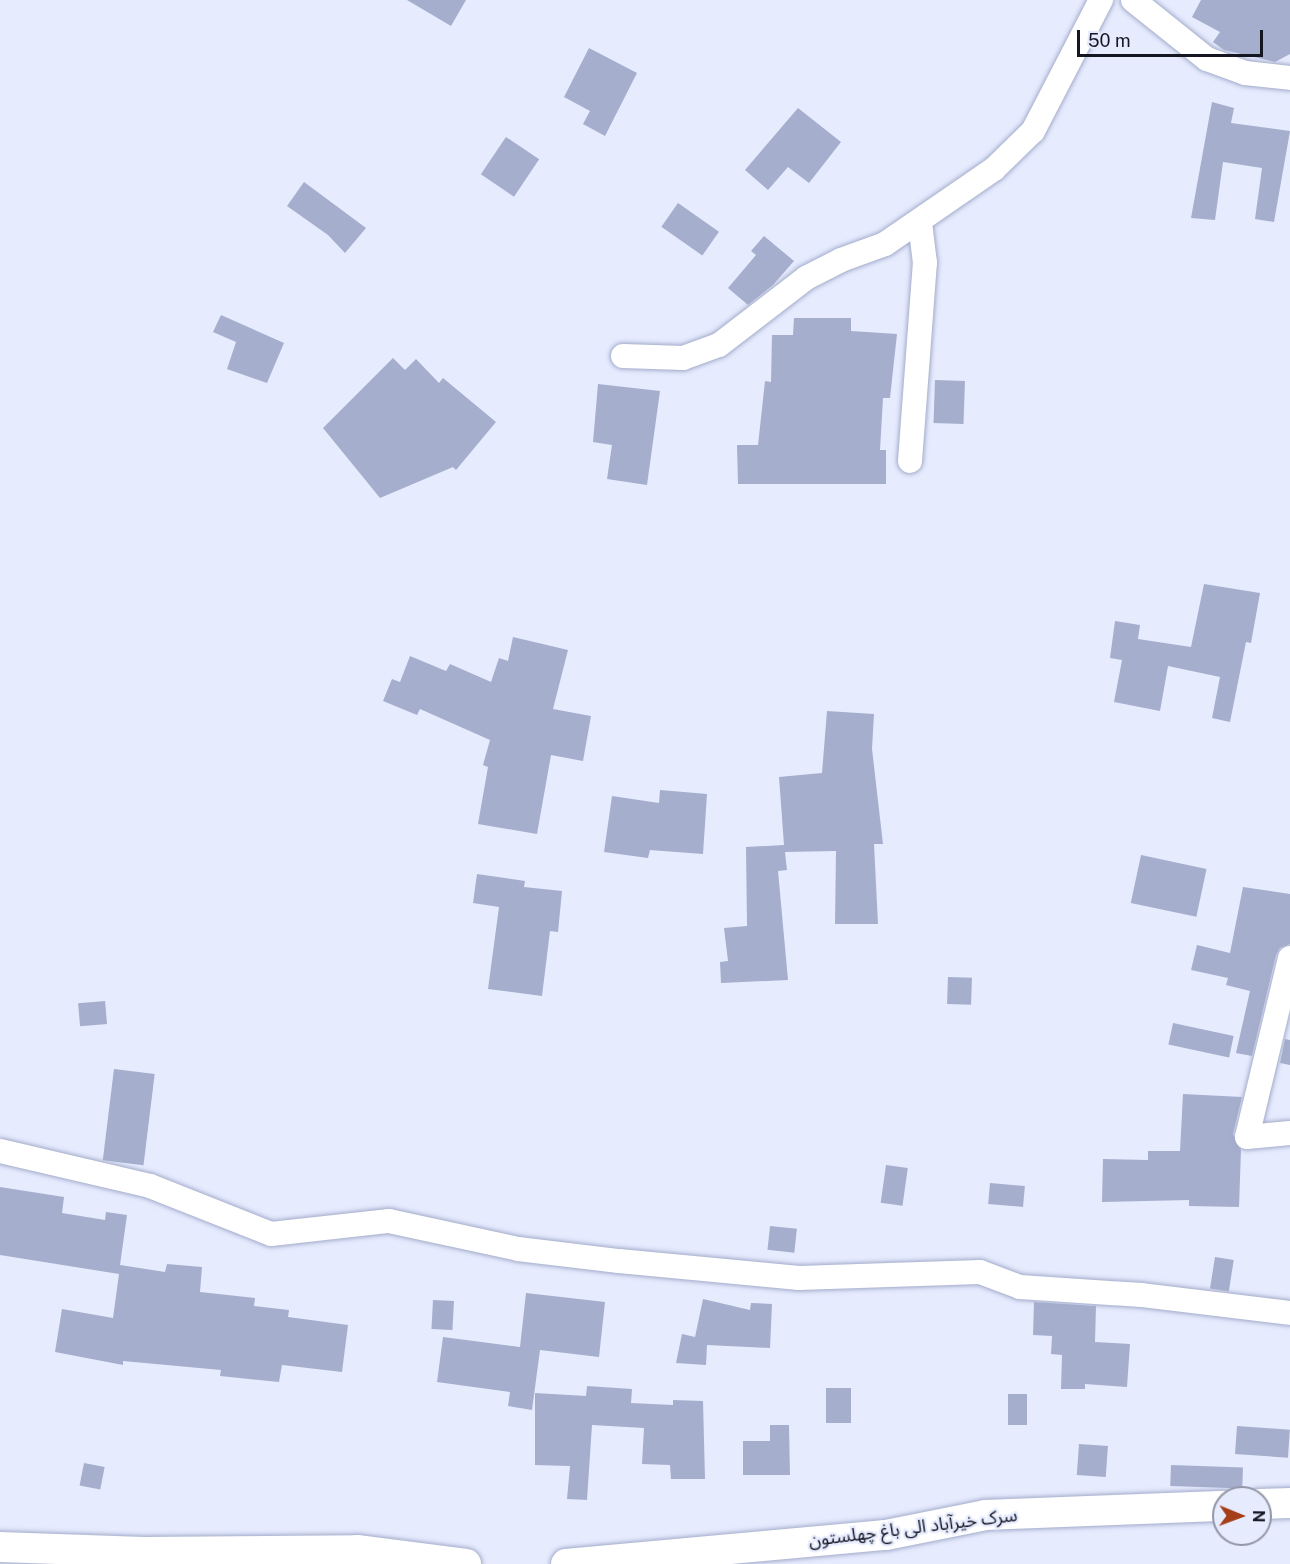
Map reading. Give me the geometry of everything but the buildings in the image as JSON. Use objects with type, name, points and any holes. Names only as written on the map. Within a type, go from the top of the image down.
[{"type":"street","points":[[623,356],[683,358],[719,345],[807,278],[841,260],[885,244],[920,223],[994,170],[1034,131],[1101,0]]},
{"type":"street","points":[[1133,0],[1171,34],[1215,63],[1245,73],[1290,78]]},
{"type":"street","points":[[910,461],[925,263],[920,223]]},
{"type":"street","points":[[1290,958],[1247,1137],[1290,1133]]},
{"type":"street","points":[[0,1151],[150,1185],[271,1234],[389,1221],[518,1249],[619,1262],[799,1278],[980,1272],[1020,1287],[1142,1294],[1290,1313]]},
{"type":"street","points":[[1272,1504],[1290,1503]]},
{"type":"street","name":"سرک خیرآباد الی باغ چهلستون","points":[[566,1564],[886,1535],[986,1515],[1212,1506]]},
{"type":"street","points":[[0,1547],[144,1552],[357,1550],[466,1564]]},
{"type":"street","points":[[74,1564],[144,1552]]}]
